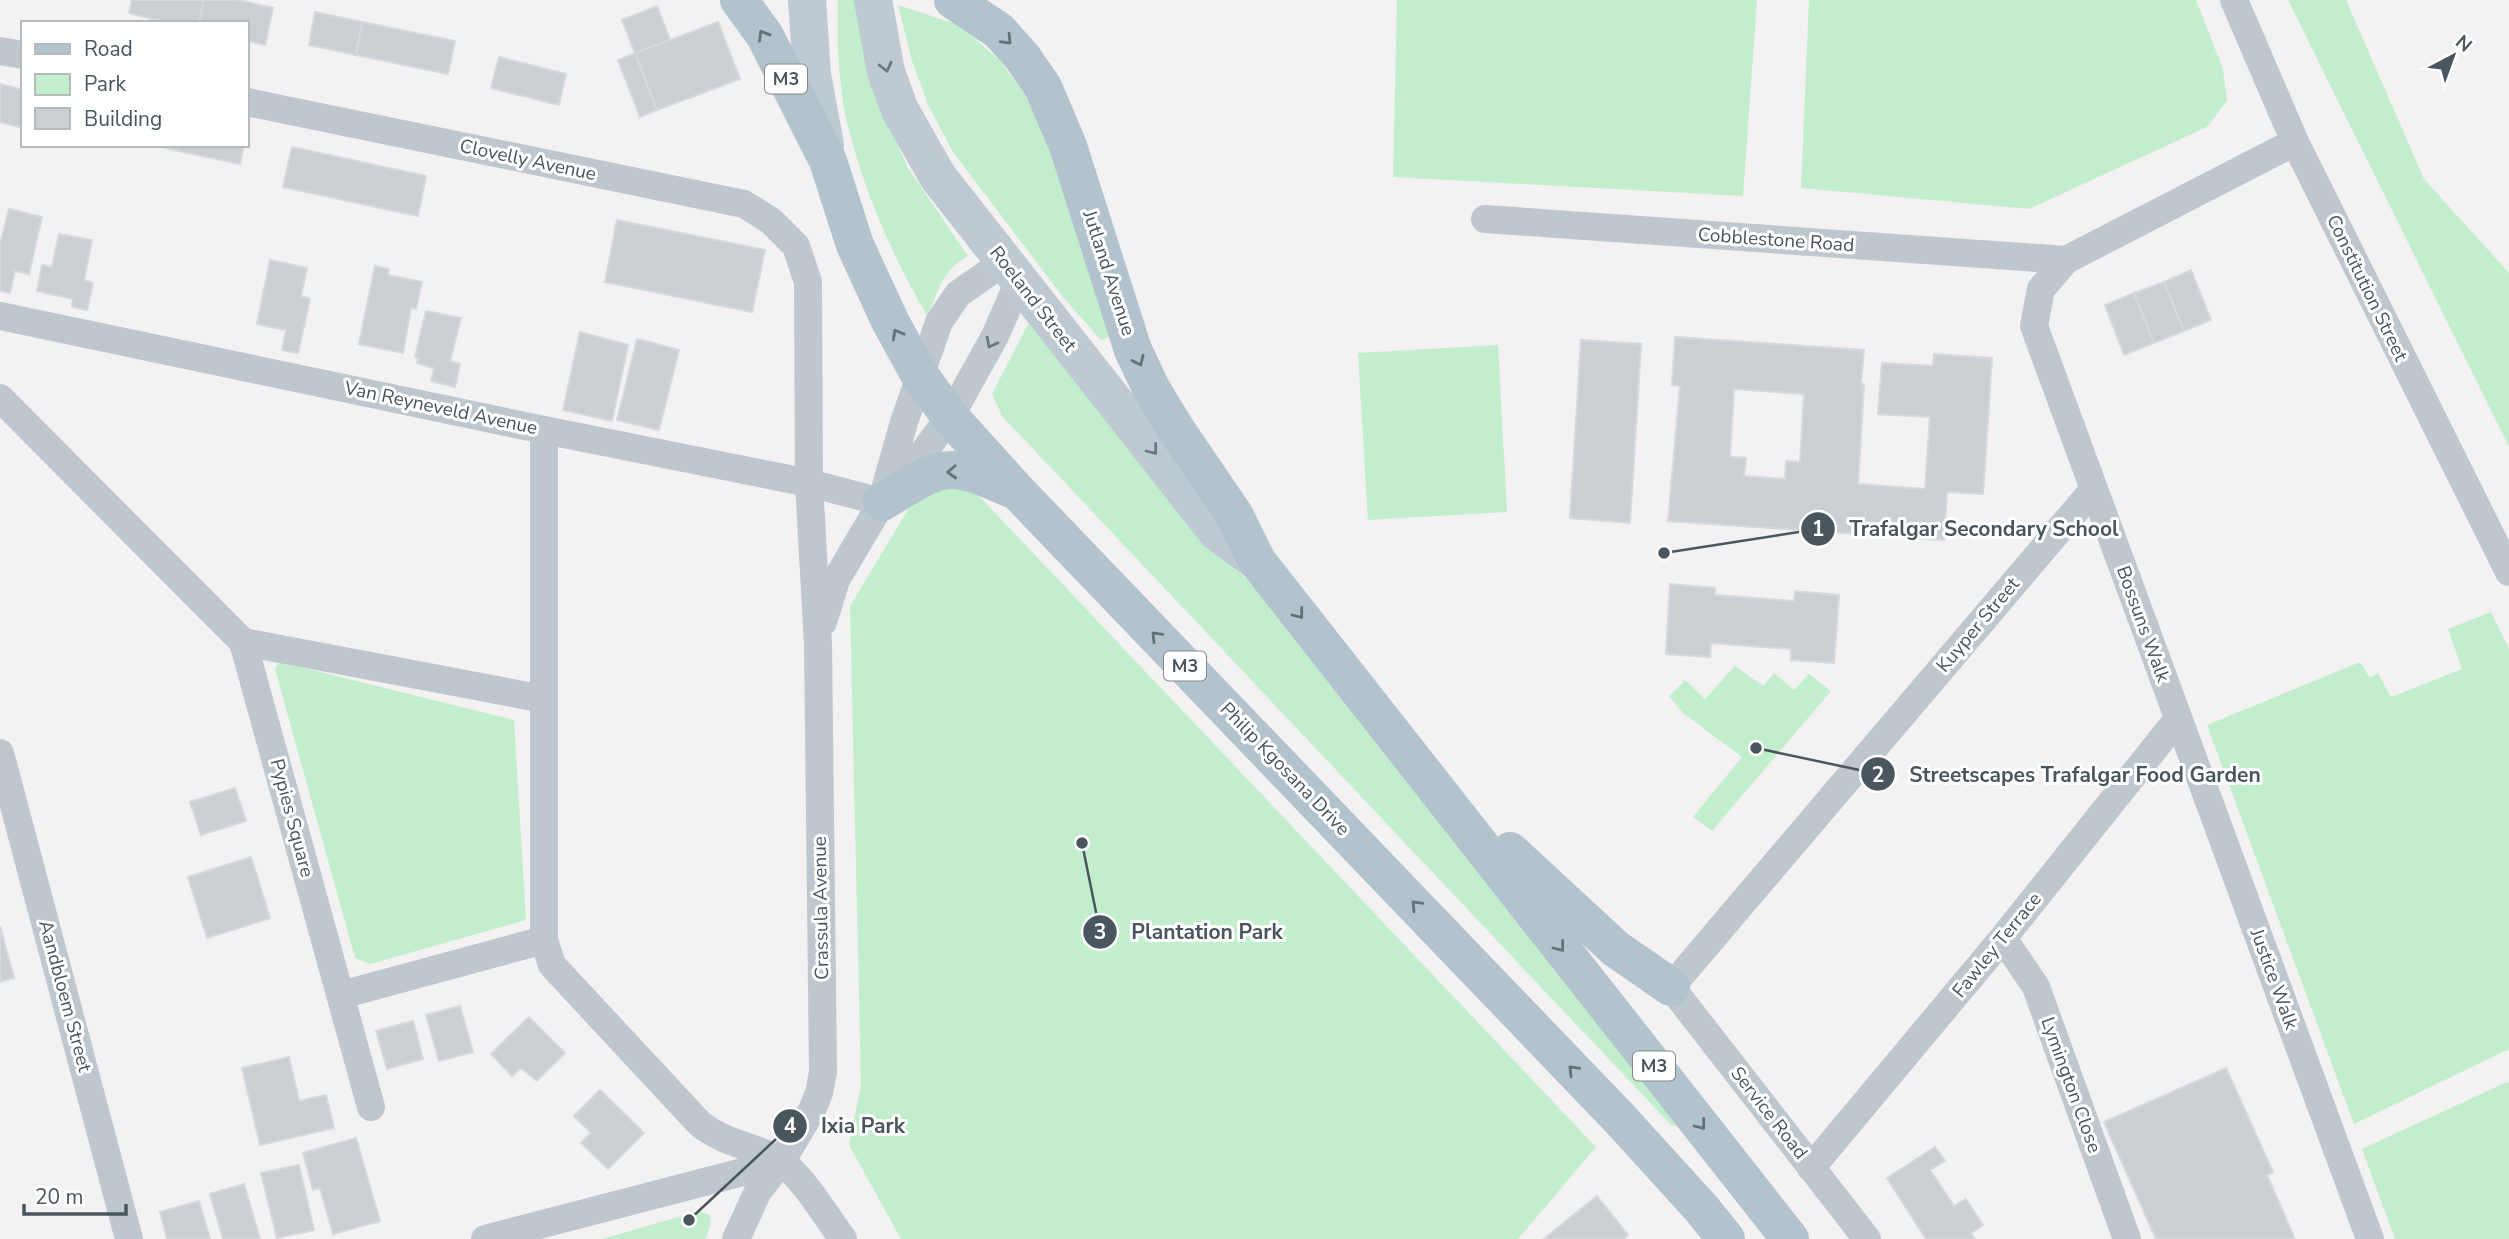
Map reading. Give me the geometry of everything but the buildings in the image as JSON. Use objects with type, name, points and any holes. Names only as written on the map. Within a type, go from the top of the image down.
[{"type":"main road","name":"M3","points":[[739,0],[765,36],[828,161]]},
{"type":"main road","points":[[807,0],[812,75],[828,161]]},
{"type":"main road","name":"Roeland Street","points":[[873,0],[886,72],[900,110],[938,177],[1217,532],[1257,561]]},
{"type":"main road","name":"Jutland Avenue","points":[[953,0],[999,31],[1023,58],[1043,87],[1068,146],[1133,350],[1152,390],[1234,516],[1257,561]]},
{"type":"main road","name":"Philip Kgosana Drive","points":[[828,161],[855,245],[890,321],[919,374],[950,417],[1017,491],[1611,1109],[1726,1239]]},
{"type":"main road","points":[[882,502],[931,475],[951,470],[976,474],[1017,491]]},
{"type":"main road","name":"M3","points":[[1257,561],[1790,1239]]},
{"type":"main road","points":[[1432,783],[1489,831],[1616,949],[1671,987]]},
{"type":"street","name":"Constitution Street","points":[[2234,0],[2295,142],[2509,572]]},
{"type":"street","points":[[0,51],[21,55]]},
{"type":"street","name":"Clovelly Avenue","points":[[248,102],[744,204],[771,221],[796,246]]},
{"type":"street","points":[[2094,489],[2034,326],[2041,289],[2066,260],[2295,142]]},
{"type":"street","name":"Cobblestone Road","points":[[1485,219],[2066,260]]},
{"type":"street","name":"Crassula Avenue","points":[[736,1239],[758,1191],[781,1162],[812,1110],[819,1093],[822,1072],[818,645],[809,483],[808,282],[796,246]]},
{"type":"street","name":"Crassula Avenue","points":[[882,502],[931,338],[951,302],[1012,272]]},
{"type":"street","name":"Crassula Avenue","points":[[818,645],[836,580],[882,502],[950,417],[990,345],[1012,272]]},
{"type":"street","name":"Van Reyneveld Avenue","points":[[0,316],[809,483],[882,502]]},
{"type":"street","name":"Pypies Square","points":[[0,398],[243,642],[371,1107]]},
{"type":"street","points":[[544,430],[544,940],[552,965],[700,1124],[716,1136],[781,1162],[796,1177],[842,1239]]},
{"type":"street","name":"Bossuns Walk","points":[[2094,489],[2178,719]]},
{"type":"street","name":"Kuyper Street","points":[[1671,987],[2094,489]]},
{"type":"street","points":[[243,642],[544,699]]},
{"type":"street","name":"Fawley Terrace","points":[[1811,1168],[2003,938],[2178,719]]},
{"type":"street","name":"Justice Walk","points":[[2178,719],[2370,1239]]},
{"type":"street","name":"Aandbloem Street","points":[[0,753],[129,1239]]},
{"type":"street","name":"Lymington Close","points":[[2003,938],[2036,987],[2127,1239]]},
{"type":"street","points":[[341,995],[544,940]]},
{"type":"street","name":"Service Road","points":[[1671,987],[1867,1239]]},
{"type":"street","points":[[485,1239],[781,1162]]},
{"type":"green space","points":[[838,0],[854,0],[870,83],[908,168],[968,256],[947,275],[928,317],[902,270],[860,170],[843,104],[838,44]]},
{"type":"green space","points":[[1397,0],[1757,0],[1743,196],[1393,177]]},
{"type":"green space","points":[[1809,0],[2196,0],[2223,69],[2227,101],[2207,127],[2029,209],[1801,188]]},
{"type":"green space","points":[[2288,0],[2346,0],[2424,179],[2509,273],[2509,447]]},
{"type":"green space","points":[[898,5],[959,25],[998,59],[1042,115],[1110,337],[1101,340],[1063,297],[953,152],[929,107],[912,61]]},
{"type":"green space","points":[[1029,322],[1276,614],[1685,1126],[1672,1126],[1002,416],[992,394]]},
{"type":"green space","points":[[1498,345],[1507,512],[1368,520],[1358,353]]},
{"type":"green space","points":[[961,486],[980,497],[1596,1147],[1518,1239],[901,1239],[849,1145],[861,1085],[850,606],[915,498],[928,489]]},
{"type":"green space","points":[[2491,612],[2509,649],[2509,1049],[2354,1124],[2207,725],[2360,662],[2370,678],[2378,673],[2391,697],[2462,669],[2448,629]]},
{"type":"green space","points":[[280,662],[514,720],[526,920],[370,964],[355,958],[275,669]]},
{"type":"green space","points":[[1735,666],[1763,686],[1774,673],[1794,690],[1809,674],[1831,691],[1712,831],[1693,817],[1742,757],[1683,713],[1669,696],[1685,680],[1705,699]]},
{"type":"green space","points":[[2509,1081],[2509,1239],[2395,1239],[2362,1149]]},
{"type":"green space","points":[[699,1211],[710,1215],[711,1225],[705,1239],[602,1239]]},
{"type":"place","name":"Trafalgar Secondary School","points":[[1664,553]]},
{"type":"place","name":"Streetscapes Trafalgar Food Garden","points":[[1756,748]]},
{"type":"place","name":"Plantation Park","points":[[1082,843]]},
{"type":"place","name":"Ixia Park","points":[[689,1220]]}]
